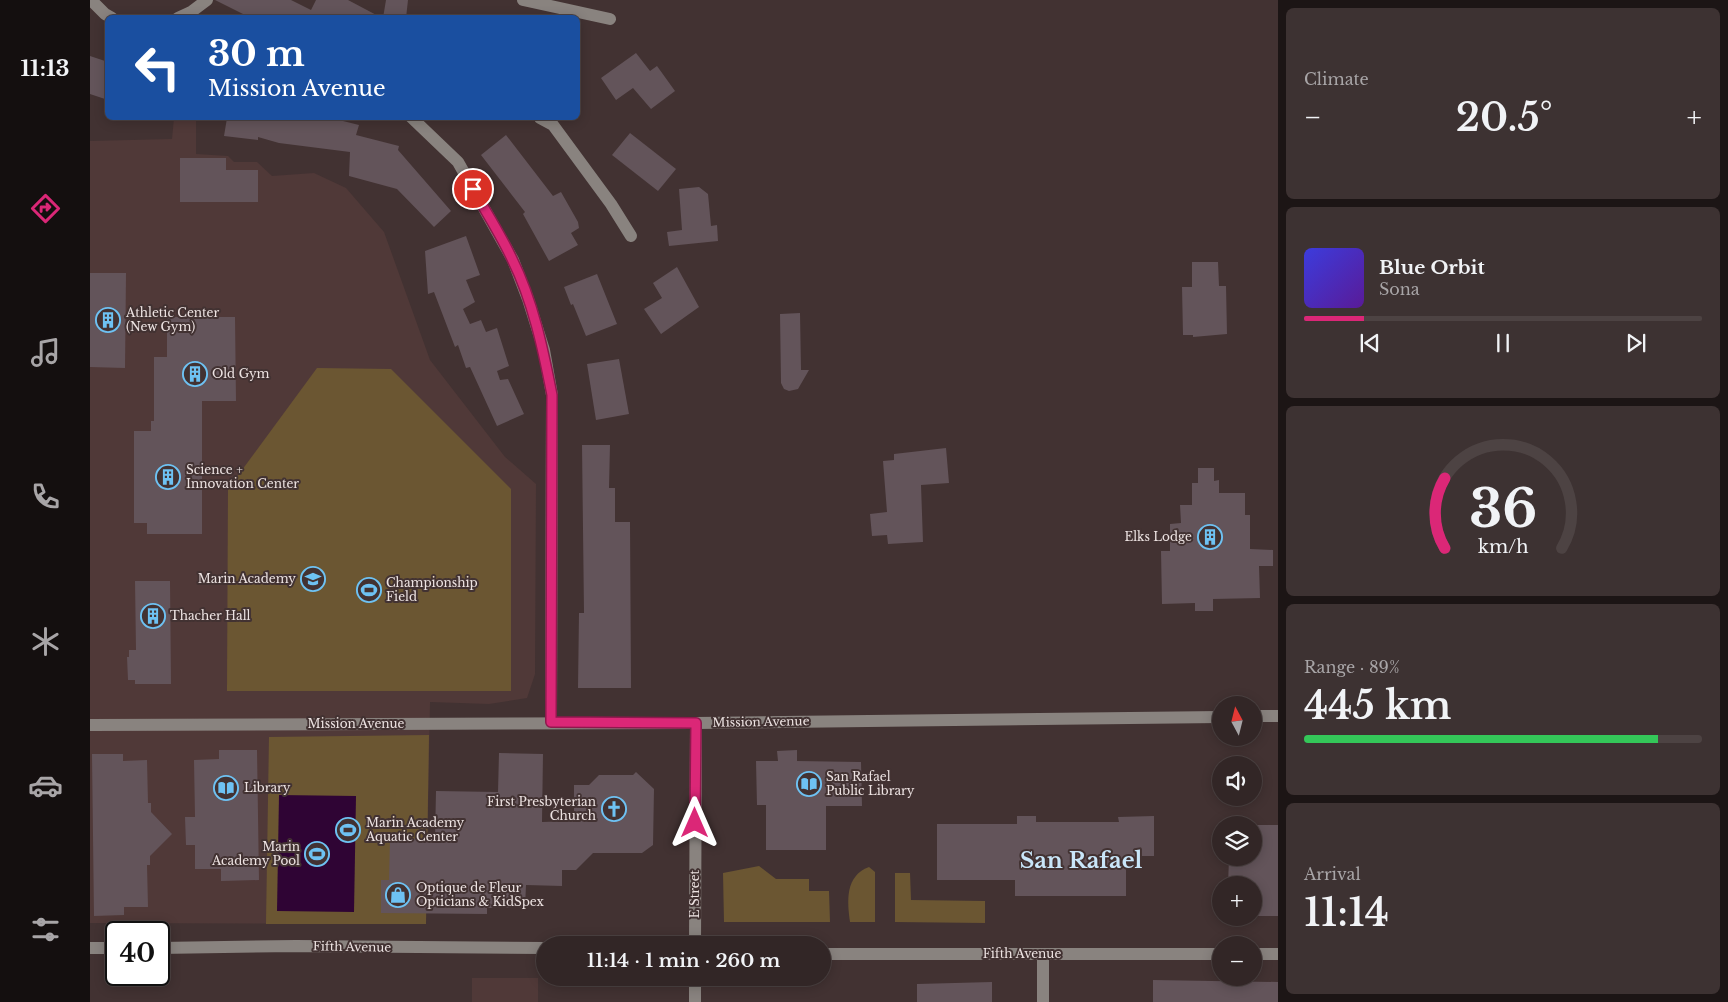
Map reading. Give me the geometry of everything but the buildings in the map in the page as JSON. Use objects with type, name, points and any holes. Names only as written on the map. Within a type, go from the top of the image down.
[{"type":"street","points":[[91,0],[107,15]]},
{"type":"street","points":[[193,15],[207,0]]},
{"type":"street","points":[[524,0],[610,19]]},
{"type":"street","points":[[414,120],[458,162],[513,260],[544,350],[552,395],[551,722]]},
{"type":"street","points":[[544,120],[553,125],[611,204],[631,236]]},
{"type":"street","points":[[1262,716],[1278,716]]},
{"type":"street","name":"Mission Avenue","points":[[90,725],[696,723],[1212,717]]},
{"type":"street","name":"E Street","points":[[695,936],[696,723]]},
{"type":"street","name":"Fifth Avenue","points":[[170,948],[296,946],[536,948]]},
{"type":"street","points":[[90,948],[105,948]]},
{"type":"street","name":"Fifth Avenue","points":[[831,954],[1212,954]]},
{"type":"street","points":[[1043,954],[1043,1002]]},
{"type":"street","points":[[1262,954],[1278,954]]},
{"type":"street","points":[[695,986],[695,1002]]},
{"type":"shaded area","name":"Marin Academy","points":[[174,120],[196,120],[196,154],[228,156],[234,162],[257,162],[272,176],[314,173],[346,188],[384,232],[430,360],[505,457],[536,484],[535,674],[527,698],[489,704],[430,702],[426,924],[170,923],[170,921],[105,921],[105,923],[90,923],[90,141],[172,139]]},
{"type":"shaded area","name":"Championship Field","points":[[317,368],[391,369],[511,489],[511,691],[227,691],[228,489]]},
{"type":"shaded area","name":"Marin Academy Aquatic Center","points":[[429,735],[426,924],[266,924],[269,737]]},
{"type":"shaded area","name":"Marin Academy Pool","points":[[279,795],[356,796],[354,912],[277,911]]},
{"type":"shaded area","points":[[759,866],[776,879],[809,879],[809,891],[829,891],[830,922],[724,922],[723,873]]},
{"type":"shaded area","points":[[869,867],[875,872],[875,922],[850,922],[849,890],[855,876]]},
{"type":"shaded area","points":[[895,873],[910,873],[911,900],[985,901],[985,923],[895,922]]},
{"type":"shaded area","points":[[472,978],[536,978],[538,1002],[472,1002]]},
{"type":"place","name":"Athletic Center (New Gym)","points":[[108,320]]},
{"type":"place","name":"Old Gym","points":[[195,374]]},
{"type":"place","name":"Science + Innovation Center","points":[[168,477]]},
{"type":"place","name":"Elks Lodge","points":[[1210,537]]},
{"type":"place","name":"Marin Academy","points":[[313,579]]},
{"type":"place","name":"Championship Field","points":[[369,590]]},
{"type":"place","name":"Thacher Hall","points":[[153,616]]},
{"type":"place","name":"San Rafael Public Library","points":[[809,784]]},
{"type":"place","name":"Library","points":[[226,788]]},
{"type":"place","name":"First Presbyterian Church","points":[[614,809]]},
{"type":"place","name":"Marin Academy Aquatic Center","points":[[348,830]]},
{"type":"place","name":"Marin Academy Pool","points":[[317,854]]},
{"type":"place","name":"Optique de Fleur Opticians & KidSpex","points":[[398,895]]},
{"type":"district","name":"San Rafael","points":[[1081,860]]},
{"type":"route","points":[[473,189],[513,260],[528,299],[544,350],[552,395],[551,722],[696,723],[695,823]]}]
